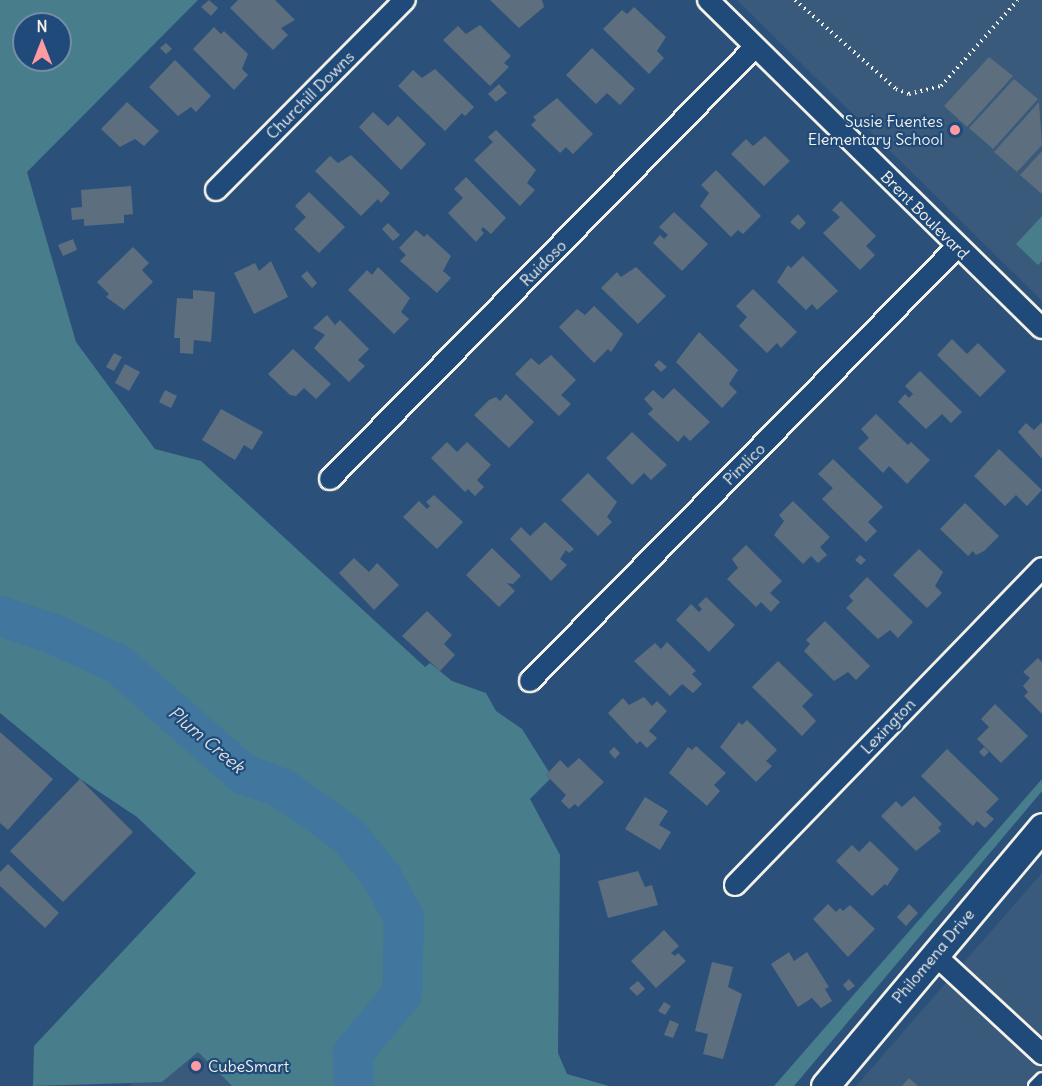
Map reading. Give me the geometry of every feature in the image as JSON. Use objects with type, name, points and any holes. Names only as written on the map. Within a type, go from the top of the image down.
[{"type":"street","name":"Churchill Downs","points":[[216,190],[405,0]]},
{"type":"street","name":"Brent Boulevard","points":[[708,0],[957,248],[1042,328]]},
{"type":"street","name":"Ruidoso","points":[[330,479],[755,47]]},
{"type":"street","name":"Pimlico","points":[[530,681],[957,248]]},
{"type":"street","name":"Lexington","points":[[735,885],[1042,568]]},
{"type":"street","name":"Philomena Drive","points":[[825,1086],[1042,827]]},
{"type":"street","points":[[934,955],[1042,1054]]},
{"type":"lane","points":[[1034,1086],[1042,1078]]},
{"type":"path","points":[[795,0],[896,89],[909,94],[941,86],[1018,0]]},
{"type":"shaded area","name":"Susie Fuentes Elementary School","points":[[737,0],[1042,0],[1042,301]]},
{"type":"shaded area","points":[[1042,873],[1042,1086],[856,1086]]},
{"type":"shaded area","name":"CubeSmart","points":[[198,1052],[232,1086],[129,1086],[135,1081],[162,1082]]},
{"type":"green space","points":[[0,0],[198,0],[27,172],[76,342],[155,449],[201,461],[425,667],[430,663],[452,681],[486,693],[496,711],[522,729],[549,772],[546,775],[550,779],[530,799],[560,855],[558,1053],[567,1074],[609,1086],[232,1086],[198,1052],[162,1082],[33,1086],[34,1046],[196,873],[137,817],[80,779],[0,713]]},
{"type":"green space","points":[[1042,216],[1042,261],[1038,265],[1016,244]]},
{"type":"green space","points":[[1042,779],[1042,791],[794,1086],[774,1086]]},
{"type":"building","points":[[209,0],[218,8],[211,16],[201,7]]},
{"type":"building","points":[[238,0],[275,0],[295,20],[281,28],[288,35],[273,50],[230,8]]},
{"type":"building","points":[[490,0],[542,0],[544,7],[519,28]]},
{"type":"building","points":[[634,7],[666,37],[657,51],[664,58],[649,74],[603,29],[622,10],[627,14]]},
{"type":"building","points":[[480,25],[511,56],[504,63],[509,67],[490,86],[443,40],[458,26],[466,34]]},
{"type":"building","points":[[214,27],[221,34],[224,31],[248,54],[242,69],[248,75],[234,90],[193,49]]},
{"type":"building","points":[[166,43],[172,49],[166,54],[160,48]]},
{"type":"building","points":[[592,48],[635,89],[620,105],[607,93],[596,104],[566,75]]},
{"type":"building","points":[[989,57],[1013,76],[967,127],[944,106]]},
{"type":"building","points":[[175,60],[211,96],[196,112],[191,107],[178,116],[149,87]]},
{"type":"building","points":[[435,69],[474,107],[465,116],[462,113],[445,131],[398,86],[413,70],[422,78]]},
{"type":"building","points":[[1014,79],[1038,99],[993,149],[969,128]]},
{"type":"building","points":[[499,84],[507,93],[496,102],[488,94]]},
{"type":"building","points":[[557,98],[593,134],[573,154],[566,147],[560,153],[531,125],[536,120],[533,117]]},
{"type":"building","points":[[127,102],[159,131],[144,146],[135,139],[120,147],[101,129]]},
{"type":"building","points":[[1039,102],[1042,145],[1017,172],[994,152]]},
{"type":"building","points":[[373,112],[388,126],[398,116],[426,144],[401,170],[359,127]]},
{"type":"building","points":[[496,130],[536,170],[527,183],[535,190],[520,206],[474,160],[493,142],[488,137]]},
{"type":"building","points":[[765,136],[790,161],[764,186],[731,154],[746,139],[753,146]]},
{"type":"building","points":[[1042,151],[1042,194],[1020,175]]},
{"type":"building","points":[[351,155],[390,193],[381,203],[378,199],[361,216],[315,171],[330,156],[338,163]]},
{"type":"building","points":[[716,170],[761,216],[743,234],[738,230],[731,237],[700,206],[709,193],[701,185]]},
{"type":"building","points":[[466,177],[506,218],[491,234],[483,227],[481,230],[484,233],[476,242],[448,213],[463,198],[454,189]]},
{"type":"building","points":[[131,186],[133,214],[124,215],[124,223],[84,226],[84,219],[72,220],[71,208],[82,207],[81,190]]},
{"type":"building","points":[[309,192],[345,227],[319,253],[294,229],[306,217],[295,206]]},
{"type":"building","points":[[841,201],[876,236],[866,246],[875,255],[860,270],[823,233],[840,217],[832,210]]},
{"type":"building","points":[[674,212],[708,244],[682,271],[653,243],[660,235],[664,239],[668,235],[659,227]]},
{"type":"building","points":[[798,214],[806,223],[799,230],[790,222]]},
{"type":"building","points":[[388,223],[400,235],[393,241],[382,229]]},
{"type":"building","points":[[416,230],[424,237],[427,234],[451,256],[443,271],[451,278],[437,293],[400,261],[406,255],[399,248]]},
{"type":"building","points":[[73,239],[77,250],[63,256],[58,245]]},
{"type":"building","points":[[133,247],[149,263],[142,270],[153,282],[124,310],[106,297],[109,294],[97,282]]},
{"type":"building","points":[[803,256],[838,291],[817,310],[812,304],[806,310],[777,282],[788,265],[791,268]]},
{"type":"building","points":[[271,261],[288,297],[254,314],[234,273],[255,263],[259,271]]},
{"type":"building","points":[[378,267],[410,298],[401,312],[409,319],[394,334],[348,290],[367,270],[372,275]]},
{"type":"building","points":[[636,267],[666,296],[638,324],[601,288],[617,272],[621,277]]},
{"type":"building","points":[[307,271],[317,283],[312,288],[301,276]]},
{"type":"building","points":[[753,289],[797,332],[781,348],[777,343],[767,353],[739,326],[747,317],[736,306]]},
{"type":"building","points":[[193,290],[215,292],[211,342],[194,340],[193,354],[180,353],[180,338],[174,338],[177,298],[193,299]]},
{"type":"building","points":[[594,306],[623,334],[611,352],[608,349],[594,363],[559,327],[577,309],[585,315]]},
{"type":"building","points":[[327,315],[335,325],[340,320],[369,349],[358,360],[365,366],[349,382],[314,348],[325,335],[313,328]]},
{"type":"building","points":[[699,332],[738,370],[729,384],[737,392],[722,408],[676,362]]},
{"type":"building","points":[[952,339],[967,354],[978,343],[1006,371],[980,397],[937,355]]},
{"type":"building","points":[[293,349],[331,384],[316,399],[304,388],[296,396],[290,395],[268,374]]},
{"type":"building","points":[[114,353],[122,357],[114,371],[106,367]]},
{"type":"building","points":[[551,355],[576,380],[561,395],[571,404],[559,416],[515,374],[531,358],[539,365]]},
{"type":"building","points":[[659,360],[667,367],[661,372],[654,365]]},
{"type":"building","points":[[125,364],[140,372],[129,391],[115,383]]},
{"type":"building","points":[[920,371],[962,412],[951,423],[942,414],[926,429],[898,402],[905,394],[909,398],[913,394],[905,386]]},
{"type":"building","points":[[674,388],[710,422],[690,441],[684,435],[678,442],[648,414],[653,409],[644,399],[653,390],[663,399]]},
{"type":"building","points":[[165,390],[177,396],[171,408],[159,402]]},
{"type":"building","points":[[506,394],[534,422],[509,448],[474,415],[489,400],[496,397],[500,401]]},
{"type":"building","points":[[221,409],[263,432],[252,450],[244,445],[235,460],[202,440]]},
{"type":"building","points":[[876,414],[908,445],[911,442],[930,460],[907,484],[889,466],[883,473],[858,448],[869,438],[861,429]]},
{"type":"building","points":[[1042,422],[1042,459],[1018,432],[1026,423],[1034,430]]},
{"type":"building","points":[[632,432],[667,465],[651,480],[644,473],[632,485],[606,458]]},
{"type":"building","points":[[447,442],[457,452],[467,442],[491,465],[477,480],[484,487],[475,496],[468,489],[465,492],[431,458]]},
{"type":"building","points":[[999,449],[1042,490],[1027,506],[1016,495],[1005,506],[974,476]]},
{"type":"building","points":[[833,459],[883,507],[868,522],[877,531],[866,542],[822,499],[833,488],[818,474]]},
{"type":"building","points":[[588,473],[617,502],[607,517],[612,522],[598,536],[561,500]]},
{"type":"building","points":[[434,495],[463,522],[437,549],[403,517],[419,501],[427,509],[430,506],[426,502]]},
{"type":"building","points":[[793,501],[830,537],[820,547],[827,555],[818,563],[811,556],[803,564],[774,535],[784,521],[779,515]]},
{"type":"building","points":[[965,503],[999,536],[984,551],[976,555],[973,551],[968,556],[940,529]]},
{"type":"building","points":[[545,522],[574,549],[569,553],[566,550],[560,559],[567,565],[551,581],[510,539],[521,527],[530,536]]},
{"type":"building","points":[[746,545],[782,581],[770,593],[780,602],[771,612],[761,602],[756,607],[727,579],[738,568],[732,559]]},
{"type":"building","points":[[492,548],[521,576],[513,584],[507,583],[515,591],[499,607],[466,575]]},
{"type":"building","points":[[919,549],[943,572],[935,586],[942,593],[927,608],[893,575]]},
{"type":"building","points":[[860,555],[866,560],[861,565],[855,560]]},
{"type":"building","points":[[354,558],[369,572],[377,563],[399,585],[374,610],[339,573]]},
{"type":"building","points":[[867,577],[913,622],[898,638],[890,630],[878,639],[846,608],[853,601],[849,596]]},
{"type":"building","points":[[706,597],[735,625],[709,652],[676,620],[691,604],[699,612],[702,609],[698,605]]},
{"type":"building","points":[[427,611],[452,635],[444,644],[455,655],[440,671],[402,636]]},
{"type":"building","points":[[825,621],[870,666],[856,680],[848,672],[834,681],[804,651],[810,644],[806,640]]},
{"type":"building","points":[[667,642],[696,671],[692,674],[702,684],[693,693],[682,684],[670,696],[634,661],[655,643],[661,649]]},
{"type":"building","points":[[1038,658],[1042,662],[1042,714],[1024,696],[1028,692],[1023,686],[1030,678],[1023,672]]},
{"type":"building","points":[[778,661],[813,695],[802,706],[816,721],[802,736],[752,687]]},
{"type":"building","points":[[644,697],[652,706],[657,701],[667,711],[649,731],[657,738],[647,748],[640,741],[637,744],[608,713],[623,698],[629,705]]},
{"type":"building","points":[[995,704],[1028,736],[1001,763],[977,739],[989,727],[981,719]]},
{"type":"building","points":[[747,720],[777,750],[766,761],[772,766],[756,782],[720,747],[739,722],[742,725]]},
{"type":"building","points":[[0,732],[53,779],[8,830],[0,823]]},
{"type":"building","points":[[696,746],[726,773],[714,785],[720,791],[707,806],[669,773],[688,747],[692,750]]},
{"type":"building","points":[[614,747],[620,753],[615,759],[609,752]]},
{"type":"building","points":[[984,747],[989,752],[984,757],[979,752]]},
{"type":"building","points":[[947,749],[999,799],[986,812],[994,819],[985,828],[977,821],[973,826],[921,776]]},
{"type":"building","points":[[579,758],[604,782],[578,807],[575,804],[569,809],[561,801],[566,795],[546,775],[560,760],[568,768]]},
{"type":"building","points":[[80,779],[133,832],[63,902],[10,851]]},
{"type":"building","points":[[914,796],[942,824],[938,828],[941,831],[916,851],[881,816],[896,801],[902,807]]},
{"type":"building","points":[[645,797],[668,811],[659,825],[671,832],[660,850],[625,829]]},
{"type":"building","points":[[870,841],[899,869],[887,886],[885,884],[872,896],[836,861],[852,845],[859,852]]},
{"type":"building","points":[[8,864],[59,913],[45,928],[0,886],[0,872]]},
{"type":"building","points":[[638,871],[645,887],[652,885],[658,905],[608,918],[598,881]]},
{"type":"building","points":[[828,904],[836,912],[840,908],[843,911],[850,905],[875,929],[848,957],[813,919]]},
{"type":"building","points":[[909,904],[918,913],[906,926],[897,917]]},
{"type":"building","points":[[664,930],[679,946],[671,953],[675,956],[678,953],[686,961],[656,988],[631,961]]},
{"type":"building","points":[[789,952],[794,961],[807,952],[829,987],[825,989],[832,1001],[821,1008],[812,998],[798,1007],[771,964]]},
{"type":"building","points":[[712,962],[733,967],[728,987],[742,994],[723,1059],[703,1054],[708,1034],[695,1031]]},
{"type":"building","points":[[849,979],[855,986],[848,991],[843,985]]},
{"type":"building","points":[[638,981],[645,989],[637,996],[629,988]]},
{"type":"building","points":[[664,1002],[671,1006],[665,1015],[658,1011]]},
{"type":"building","points":[[670,1020],[679,1024],[673,1038],[664,1035]]},
{"type":"building","points":[[909,1078],[918,1086],[902,1086]]},
{"type":"waterway","name":"Plum Creek","points":[[0,616],[53,634],[118,664],[243,774],[282,788],[349,836],[382,877],[404,918],[402,994],[353,1053],[354,1086]]},
{"type":"place","name":"Susie Fuentes Elementary School","points":[[955,130]]},
{"type":"place","name":"CubeSmart","points":[[196,1066]]}]
